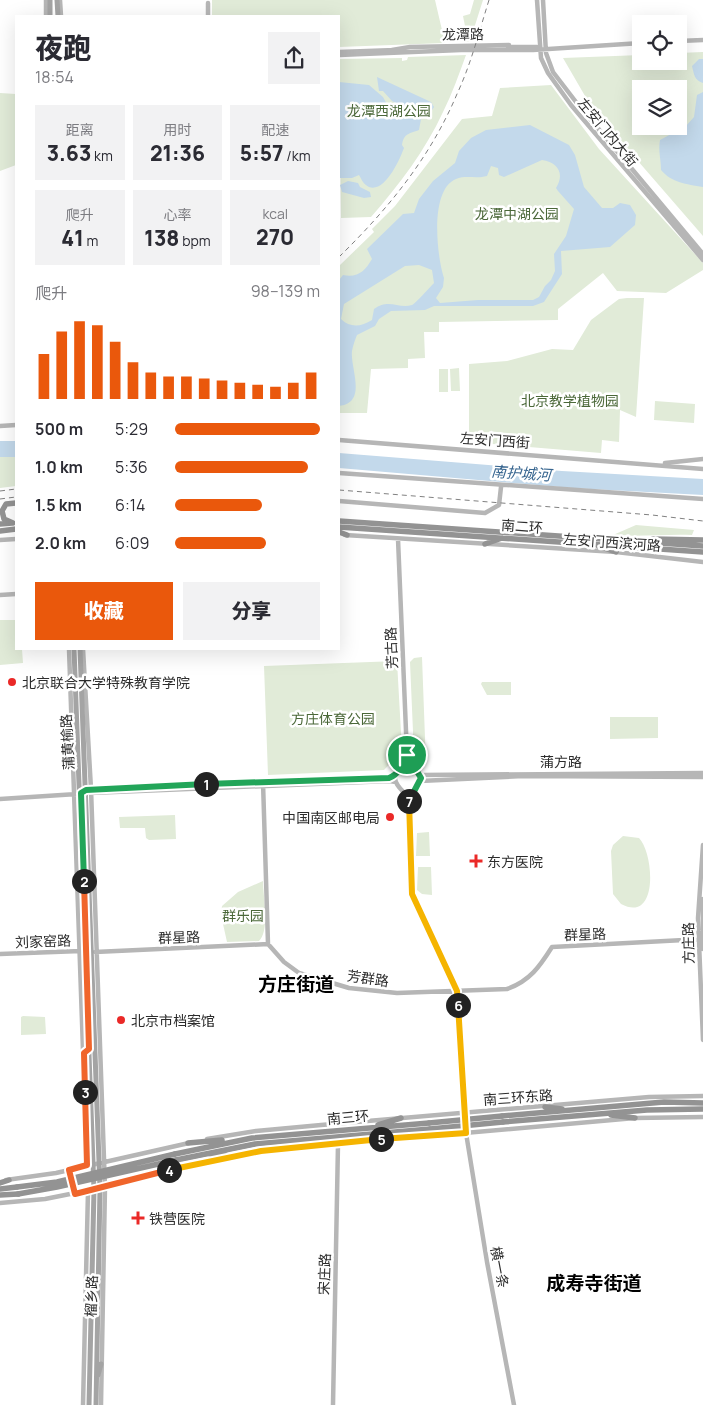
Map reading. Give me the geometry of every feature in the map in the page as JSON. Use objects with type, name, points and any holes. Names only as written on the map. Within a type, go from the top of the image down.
[{"type":"highway","points":[[15,502],[6,504],[2,511],[4,519],[15,525]]},
{"type":"highway","name":"南二环","points":[[340,521],[639,541],[662,538],[703,542]]},
{"type":"highway","points":[[0,524],[15,525]]},
{"type":"highway","points":[[0,531],[15,525]]},
{"type":"highway","name":"南二环","points":[[340,527],[703,552]]},
{"type":"highway","points":[[340,533],[347,535]]},
{"type":"highway","points":[[485,544],[504,538]]},
{"type":"highway","points":[[591,543],[616,552]]},
{"type":"highway","name":"南三环","points":[[176,1157],[203,1154],[247,1145],[379,1133],[574,1110],[703,1103]]},
{"type":"highway","name":"南三环","points":[[503,1119],[599,1114],[665,1106],[703,1109]]},
{"type":"highway","points":[[545,1107],[574,1110]]},
{"type":"highway","points":[[599,1114],[635,1118]]},
{"type":"highway","points":[[364,1128],[401,1118]]},
{"type":"highway","name":"南三环","points":[[0,1195],[18,1191],[57,1188],[252,1138],[364,1128],[429,1126]]},
{"type":"highway","points":[[356,1142],[379,1133]]},
{"type":"highway","points":[[188,1143],[252,1138]]},
{"type":"highway","points":[[203,1154],[232,1156]]},
{"type":"highway","points":[[0,1182],[9,1180]]},
{"type":"highway","name":"南三环","points":[[0,1189],[18,1191]]},
{"type":"main road","points":[[50,0],[50,15]]},
{"type":"main road","points":[[59,0],[59,15]]},
{"type":"main road","name":"蒲黄榆路","points":[[74,650],[85,792]]},
{"type":"main road","name":"蒲黄榆路","points":[[81,650],[96,1163]]},
{"type":"main road","points":[[82,693],[86,702]]},
{"type":"main road","name":"蒲黄榆路","points":[[89,951],[89,1049],[96,1163]]},
{"type":"main road","points":[[96,1163],[97,1189]]},
{"type":"main road","name":"榴乡路","points":[[96,1405],[97,1189]]},
{"type":"main road","name":"榴乡路","points":[[89,1405],[97,1189]]},
{"type":"main road","points":[[98,1281],[102,1300]]},
{"type":"main road","points":[[96,1383],[101,1364]]},
{"type":"street","points":[[46,0],[46,15]]},
{"type":"street","name":"左安门内大街","points":[[537,0],[541,58],[548,73],[571,105],[703,260]]},
{"type":"street","name":"左安门内大街","points":[[543,0],[546,48],[550,65],[563,86],[703,254]]},
{"type":"street","points":[[208,3],[208,15]]},
{"type":"street","points":[[687,41],[703,40]]},
{"type":"street","name":"龙潭路","points":[[340,54],[546,48],[632,43]]},
{"type":"street","points":[[0,426],[15,425]]},
{"type":"street","name":"左安门西街","points":[[340,440],[703,469]]},
{"type":"street","name":"左安门西街","points":[[649,464],[703,459]]},
{"type":"street","points":[[340,473],[703,499]]},
{"type":"street","points":[[340,501],[485,513],[499,505],[501,486]]},
{"type":"street","name":"左安门西滨河路","points":[[347,535],[616,552],[703,562]]},
{"type":"street","points":[[0,540],[15,539]]},
{"type":"street","name":"芳古路","points":[[398,539],[407,755]]},
{"type":"street","points":[[0,595],[15,594]]},
{"type":"street","points":[[69,650],[85,792]]},
{"type":"street","points":[[81,650],[86,702],[85,792],[89,951],[84,1053],[97,1189]]},
{"type":"street","points":[[0,799],[85,792],[389,778],[396,775],[407,755]]},
{"type":"street","points":[[407,755],[420,775],[420,782],[413,790],[409,799],[412,894],[457,991],[464,1113]]},
{"type":"street","points":[[402,767],[414,768]]},
{"type":"street","name":"蒲方路","points":[[420,775],[703,772]]},
{"type":"street","points":[[396,775],[396,782]]},
{"type":"street","name":"蒲方路","points":[[420,782],[523,776],[703,777]]},
{"type":"street","points":[[263,784],[389,781],[396,782],[409,799]]},
{"type":"street","points":[[263,784],[268,944]]},
{"type":"street","points":[[404,791],[413,790]]},
{"type":"street","name":"方庄路","points":[[703,845],[699,893],[703,1040]]},
{"type":"street","name":"方庄路","points":[[703,899],[701,939],[703,950]]},
{"type":"street","name":"群星路","points":[[457,991],[507,989],[519,985],[535,973],[552,947],[701,939]]},
{"type":"street","name":"群星路","points":[[89,951],[268,944]]},
{"type":"street","name":"芳群路","points":[[268,944],[284,962],[299,973],[324,982],[349,988],[398,993],[457,991]]},
{"type":"street","name":"刘家窑路","points":[[0,954],[89,951]]},
{"type":"street","points":[[84,1053],[89,1049]]},
{"type":"street","name":"南三环东路","points":[[9,1180],[69,1170],[188,1143],[256,1131],[649,1097],[703,1096]]},
{"type":"street","points":[[496,1110],[498,1129]]},
{"type":"street","points":[[471,1112],[473,1132]]},
{"type":"street","name":"横一条","points":[[464,1113],[487,1262],[514,1405]]},
{"type":"street","points":[[457,1114],[458,1133]]},
{"type":"street","points":[[432,1116],[433,1135]]},
{"type":"street","points":[[0,1203],[75,1194],[232,1156],[498,1129],[635,1118],[703,1117]]},
{"type":"street","name":"宋庄路","points":[[333,1405],[338,1144]]},
{"type":"street","points":[[118,1158],[124,1182]]},
{"type":"street","points":[[69,1170],[75,1194]]},
{"type":"street","name":"榴乡路","points":[[97,1189],[102,1300],[101,1405]]},
{"type":"street","name":"榴乡路","points":[[83,1405],[97,1189]]},
{"type":"green space","points":[[212,0],[435,0],[445,43],[340,47],[340,15],[212,15]]},
{"type":"green space","points":[[474,0],[483,0],[470,41],[465,42],[467,36],[463,16],[470,14]]},
{"type":"green space","points":[[703,52],[703,236],[592,108],[563,58],[632,55],[632,70],[687,70],[687,53]]},
{"type":"green space","name":"龙潭西湖公园","points":[[466,55],[436,126],[420,154],[392,193],[371,217],[341,218],[340,59],[402,58],[402,61],[407,60],[408,57]]},
{"type":"green space","name":"龙潭中湖公园","points":[[551,85],[599,149],[703,263],[703,270],[666,293],[617,291],[603,273],[558,309],[558,320],[439,322],[439,332],[424,332],[425,358],[408,359],[408,368],[371,369],[367,413],[340,413],[340,265],[374,232],[372,229],[395,206],[462,119],[492,116],[500,88]]},
{"type":"green space","points":[[0,93],[15,94],[15,165],[0,171]]},
{"type":"green space","name":"北京教学植物园","points":[[644,298],[636,417],[620,410],[619,442],[602,440],[601,453],[469,442],[469,364],[507,361],[552,349],[573,350],[591,320],[619,299]]},
{"type":"green space","points":[[459,368],[460,391],[451,391],[450,369]]},
{"type":"green space","points":[[439,369],[448,369],[448,392],[439,392]]},
{"type":"green space","points":[[655,401],[695,404],[694,423],[654,420]]},
{"type":"green space","points":[[0,457],[15,457],[15,486],[0,488]]},
{"type":"green space","points":[[636,525],[694,530],[692,535],[613,535]]},
{"type":"green space","points":[[0,620],[15,620],[15,650],[22,650],[23,663],[0,665]]},
{"type":"green space","points":[[422,657],[426,765],[414,755],[410,662],[414,658]]},
{"type":"green space","name":"方庄体育公园","points":[[397,661],[402,751],[384,770],[268,775],[264,666]]},
{"type":"green space","points":[[482,682],[511,682],[511,695],[487,695],[481,684]]},
{"type":"green space","points":[[610,717],[658,717],[658,738],[610,739]]},
{"type":"green space","points":[[175,815],[176,839],[149,840],[146,838],[145,828],[120,828],[119,817]]},
{"type":"green space","points":[[429,832],[430,856],[416,856],[417,833]]},
{"type":"green space","points":[[623,836],[639,838],[648,857],[650,871],[650,884],[647,896],[642,904],[633,908],[621,904],[613,894],[611,851],[613,845]]},
{"type":"green space","points":[[418,867],[431,867],[432,895],[422,894],[417,890]]},
{"type":"green space","name":"群乐园","points":[[263,881],[265,921],[262,936],[259,941],[227,942],[221,915],[222,906],[238,892]]},
{"type":"green space","points":[[21,1017],[45,1017],[46,1034],[21,1035]]},
{"type":"water","points":[[699,59],[703,59],[703,83],[696,78],[692,66]]},
{"type":"water","points":[[377,77],[431,102],[434,107],[429,115],[413,108],[406,109],[392,101],[383,91],[379,91]]},
{"type":"water","points":[[340,82],[369,85],[383,97],[395,119],[413,114],[421,119],[419,130],[407,134],[404,138],[402,145],[404,148],[399,160],[391,174],[381,185],[369,187],[365,185],[359,175],[352,178],[340,178]]},
{"type":"water","points":[[703,92],[703,187],[680,182],[665,174],[661,170],[659,148],[660,140],[669,135],[687,135],[687,125],[694,117],[697,95]]},
{"type":"water","points":[[530,125],[569,145],[575,155],[584,187],[602,208],[613,208],[620,203],[630,205],[636,215],[635,225],[610,247],[561,251],[562,274],[544,302],[533,306],[434,306],[425,310],[391,311],[379,319],[375,326],[357,335],[352,351],[356,384],[355,392],[353,399],[340,406],[340,279],[343,275],[348,276],[360,273],[367,267],[372,259],[367,249],[403,214],[414,213],[419,199],[433,181],[455,163],[459,151],[471,138],[486,130]],"holes":[[[542,160],[556,166],[560,174],[559,183],[556,188],[574,209],[566,236],[554,254],[555,271],[539,297],[533,300],[478,300],[440,303],[436,298],[443,287],[444,278],[439,255],[437,225],[438,210],[447,186],[456,179],[487,176],[491,166],[498,168],[499,175],[504,177]],[[419,265],[432,270],[434,283],[414,304],[407,306],[384,304],[374,309],[372,320],[356,326],[348,324],[341,319],[344,304],[405,266]]]},
{"type":"water","points":[[348,181],[358,183],[360,187],[370,192],[371,197],[364,198],[342,192],[340,185]]},
{"type":"water","points":[[0,441],[15,441],[15,457],[0,457]]},
{"type":"water","name":"南护城河","points":[[340,453],[562,471],[703,479],[703,495],[572,488],[340,468]]},
{"type":"railway","points":[[340,256],[391,201],[434,140],[462,83],[489,0]]},
{"type":"railway","points":[[0,491],[15,489]]},
{"type":"railway","points":[[340,490],[652,515],[703,521]]},
{"type":"railway","points":[[0,499],[15,497]]},
{"type":"place","name":"北京联合大学特殊教育学院","points":[[12,682]]},
{"type":"place","name":"中国南区邮电局","points":[[390,817]]},
{"type":"place","name":"东方医院","points":[[476,861]]},
{"type":"place","name":"北京市档案馆","points":[[121,1020]]},
{"type":"place","name":"铁营医院","points":[[138,1218]]},
{"type":"district","name":"方庄街道","points":[[296,984]]},
{"type":"district","name":"成寿寺街道","points":[[594,1283]]},
{"type":"route","points":[[407,755],[421,778],[419,785],[413,790],[409,799],[411,888],[414,899],[457,991],[466,1133],[403,1137],[261,1151],[189,1165],[75,1194],[69,1170],[87,1165],[84,1053],[89,1049],[81,793],[86,790],[389,778],[396,775],[407,755]]}]
